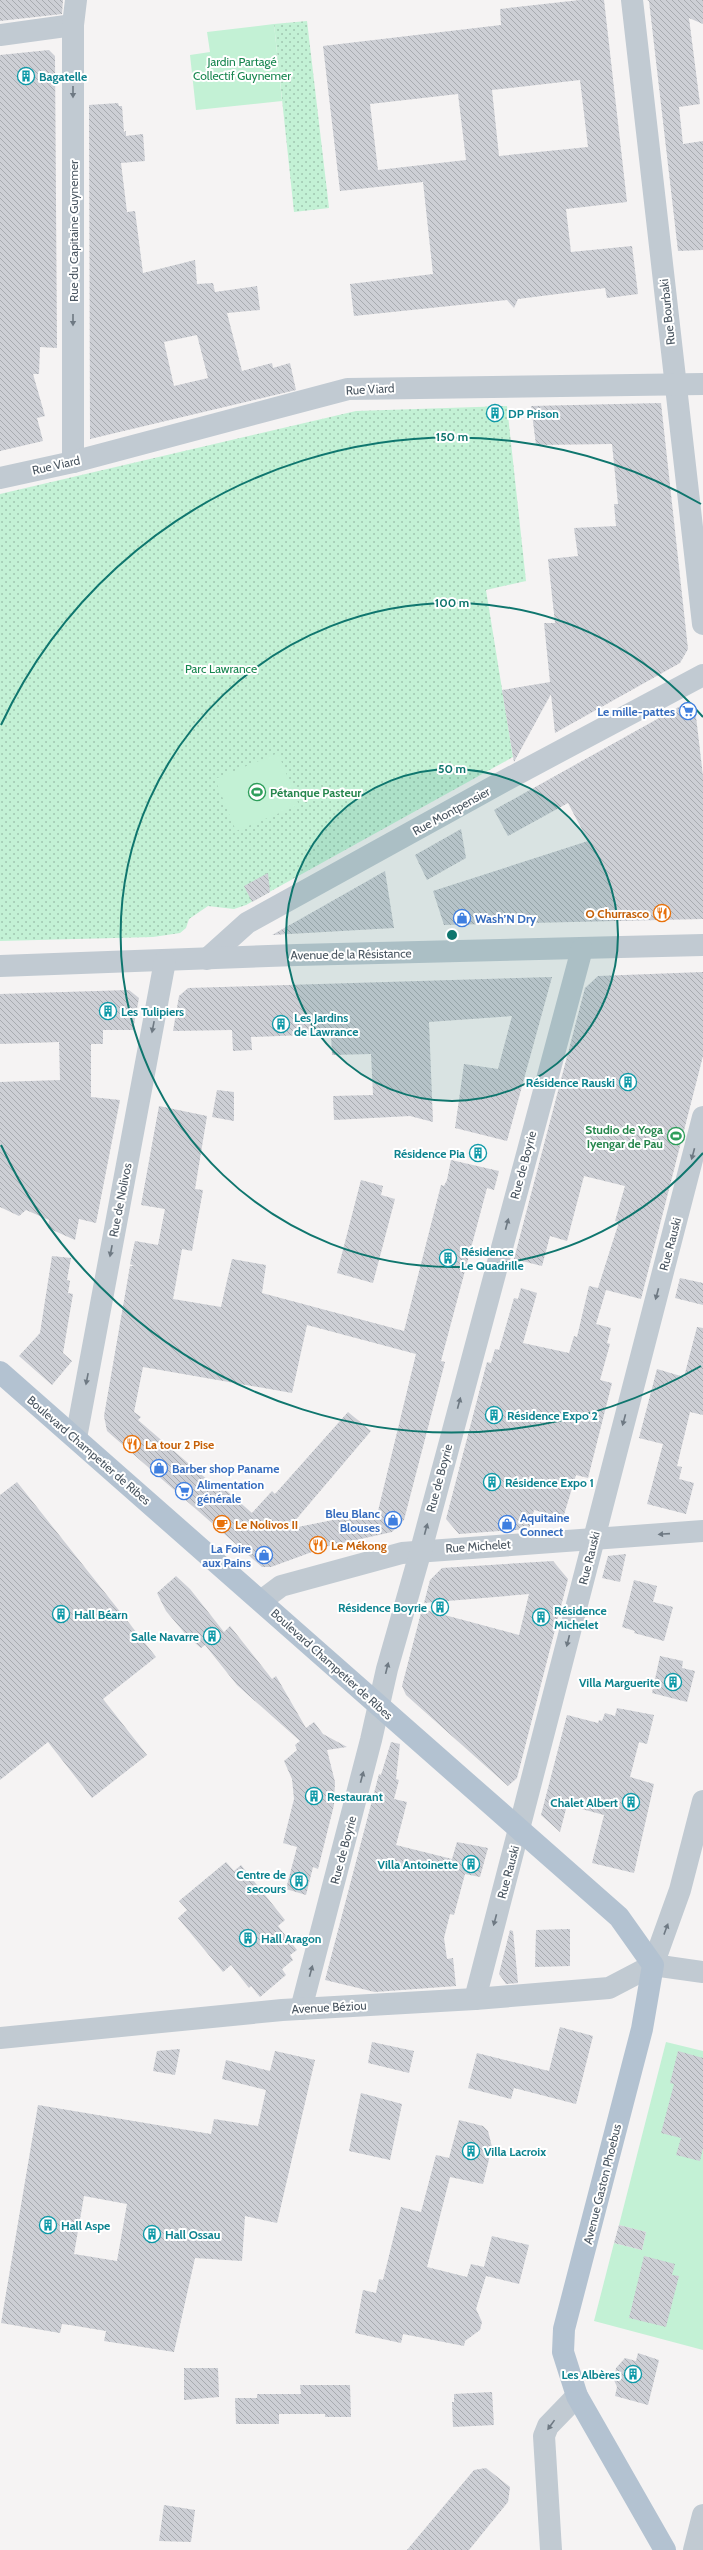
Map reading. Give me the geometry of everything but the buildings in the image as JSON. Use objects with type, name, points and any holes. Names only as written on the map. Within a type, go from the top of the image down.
[{"type":"main road","name":"Boulevard Champetier de Ribes","points":[[0,1372],[620,1917],[653,1965]]},
{"type":"main road","name":"Avenue Gaston Phoebus","points":[[653,1965],[642,2029],[564,2329],[563,2352],[577,2396],[665,2550]]},
{"type":"street","name":"Rue du Capitaine Guynemer","points":[[73,462],[73,25],[76,0]]},
{"type":"street","name":"Rue Bourbaki","points":[[632,0],[703,624]]},
{"type":"street","points":[[0,35],[73,25]]},
{"type":"street","name":"Rue Viard","points":[[0,478],[73,462],[348,389],[703,384]]},
{"type":"street","name":"Rue Montpensier","points":[[207,959],[247,923],[504,781],[703,674]]},
{"type":"street","name":"Avenue de la Résistance","points":[[0,966],[703,945]]},
{"type":"street","name":"Rue de Boyrie","points":[[302,2009],[379,1706],[392,1648],[420,1550],[582,949]]},
{"type":"street","name":"Rue de Nolivos","points":[[76,1438],[165,961]]},
{"type":"street","name":"Rue Rauski","points":[[475,1999],[703,1117]]},
{"type":"street","name":"Rue Michelet","points":[[261,1600],[281,1586],[377,1558],[420,1550],[703,1531]]},
{"type":"street","name":"Avenue Gaston Phoebus","points":[[653,1965],[680,1890],[703,1801]]},
{"type":"street","points":[[653,1965],[703,1972]]},
{"type":"street","name":"Avenue Béziou","points":[[0,2038],[131,2024],[302,2009],[475,1999],[609,1988],[653,1965]]},
{"type":"street","points":[[551,2550],[544,2436],[548,2426],[577,2396]]},
{"type":"street","points":[[694,2550],[703,2515]]},
{"type":"green space","points":[[307,21],[329,208],[294,212],[274,24]]},
{"type":"green space","name":"Jardin Partagé Collectif Guynemer","points":[[274,24],[282,101],[196,110],[190,55],[210,52],[207,32]]},
{"type":"green space","name":"Parc Lawrance","points":[[507,406],[526,581],[486,590],[513,757],[246,905],[234,909],[208,906],[189,919],[186,928],[180,933],[153,937],[0,941],[0,494],[356,411]]},
{"type":"green space","name":"Pétanque Pasteur","points":[[278,753],[299,805],[236,831],[215,779]]},
{"type":"green space","points":[[666,2042],[703,2051],[703,2350],[594,2321],[614,2243],[642,2250],[646,2232],[619,2225]]},
{"type":"place","name":"Bagatelle","points":[[26,76]]},
{"type":"place","name":"DP Prison","points":[[495,413]]},
{"type":"place","name":"Le mille-pattes","points":[[688,711]]},
{"type":"place","name":"Pétanque Pasteur","points":[[257,792]]},
{"type":"place","name":"O Churrasco","points":[[662,913]]},
{"type":"place","name":"Wash’N Dry","points":[[462,918]]},
{"type":"place","name":"Les Tulipiers","points":[[108,1011]]},
{"type":"place","name":"Les Jardins de Lawrance","points":[[281,1024]]},
{"type":"place","name":"Résidence Rauski","points":[[628,1082]]},
{"type":"place","name":"Studio de Yoga Iyengar de Pau","points":[[676,1136]]},
{"type":"place","name":"Résidence Pia","points":[[478,1153]]},
{"type":"place","name":"Résidence Le Quadrille","points":[[448,1258]]},
{"type":"place","name":"Résidence Expo 2","points":[[494,1415]]},
{"type":"place","name":"La tour 2 Pise","points":[[132,1444]]},
{"type":"place","name":"Barber shop Paname","points":[[159,1468]]},
{"type":"place","name":"Résidence Expo 1","points":[[492,1482]]},
{"type":"place","name":"Alimentation générale","points":[[184,1491]]},
{"type":"place","name":"Bleu Blanc Blouses","points":[[393,1520]]},
{"type":"place","name":"Le Nolivos II","points":[[222,1524]]},
{"type":"place","name":"Aquitaine Connect","points":[[507,1524]]},
{"type":"place","name":"Le Mékong","points":[[318,1545]]},
{"type":"place","name":"La Foire aux Pains","points":[[264,1555]]},
{"type":"place","name":"Résidence Boyrie","points":[[440,1607]]},
{"type":"place","name":"Hall Béarn","points":[[61,1614]]},
{"type":"place","name":"Résidence Michelet","points":[[541,1617]]},
{"type":"place","name":"Salle Navarre","points":[[212,1636]]},
{"type":"place","name":"Villa Marguerite","points":[[673,1682]]},
{"type":"place","name":"Restaurant","points":[[314,1796]]},
{"type":"place","name":"Chalet Albert","points":[[631,1802]]},
{"type":"place","name":"Villa Antoinette","points":[[471,1864]]},
{"type":"place","name":"Centre de secours","points":[[299,1881]]},
{"type":"place","name":"Hall Aragon","points":[[248,1938]]},
{"type":"place","name":"Villa Lacroix","points":[[471,2151]]},
{"type":"place","name":"Hall Aspe","points":[[48,2225]]},
{"type":"place","name":"Hall Ossau","points":[[152,2234]]},
{"type":"place","name":"Les Albères","points":[[633,2374]]}]
